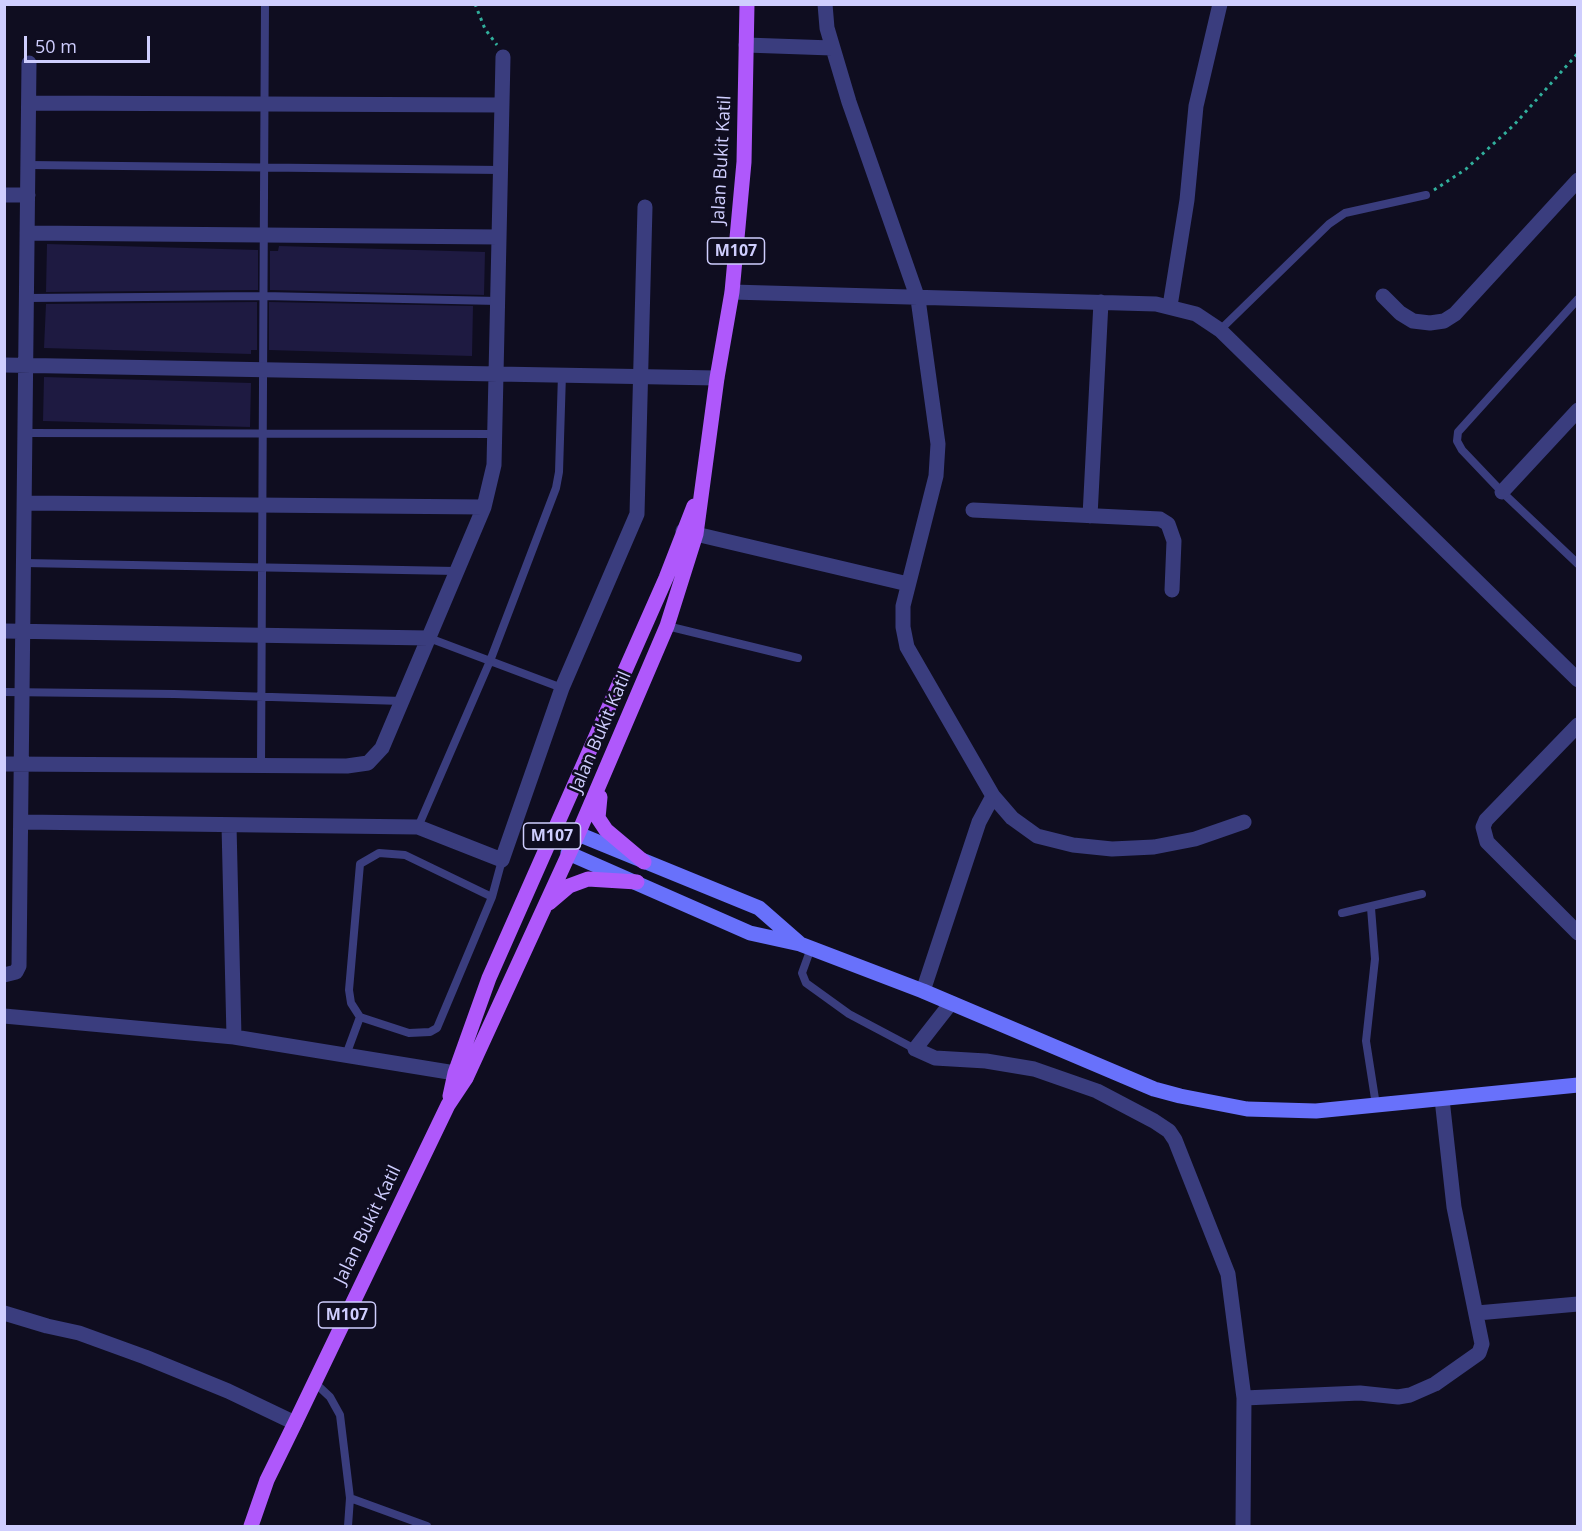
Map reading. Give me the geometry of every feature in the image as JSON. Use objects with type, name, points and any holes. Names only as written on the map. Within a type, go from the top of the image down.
[{"type":"main road","name":"Jalan Bukit Katil","points":[[251,1527],[267,1480],[542,910],[570,843],[614,751],[667,626],[700,495],[732,292],[744,162],[747,4]]},
{"type":"main road","name":"Jalan Bukit Katil","points":[[461,1076],[489,978],[666,578],[689,533]]},
{"type":"main road","points":[[614,751],[598,801],[598,818],[606,830],[644,862]]},
{"type":"main road","points":[[533,878],[570,843],[570,795]]},
{"type":"main road","points":[[542,910],[557,893],[588,879],[637,882]]},
{"type":"street","points":[[825,4],[832,48],[918,300],[938,444],[936,476],[903,606],[903,627],[907,647],[993,796],[1012,818],[1037,836],[1073,845],[1112,849],[1154,847],[1195,840],[1244,822]]},
{"type":"street","points":[[1170,306],[1187,200],[1196,106],[1220,4]]},
{"type":"street","points":[[746,45],[832,48]]},
{"type":"street","points":[[4,764],[347,766],[368,763],[382,748],[484,507],[494,465],[503,57]]},
{"type":"street","points":[[4,975],[16,972],[19,966],[29,63]]},
{"type":"street","points":[[29,103],[502,105]]},
{"type":"street","points":[[1383,296],[1400,313],[1413,321],[1430,323],[1444,321],[1455,314],[1578,180]]},
{"type":"street","points":[[4,195],[28,195]]},
{"type":"street","points":[[22,822],[418,827],[502,860],[562,688],[637,514],[645,207]]},
{"type":"street","points":[[27,233],[499,237]]},
{"type":"street","points":[[732,292],[918,300],[1101,302],[1170,306],[1196,314],[1220,330],[1578,680]]},
{"type":"street","points":[[1090,516],[1101,302]]},
{"type":"street","points":[[4,365],[717,378]]},
{"type":"street","points":[[1502,492],[1578,410]]},
{"type":"street","points":[[25,503],[484,507]]},
{"type":"street","points":[[973,510],[1160,519],[1168,524],[1174,541],[1172,590]]},
{"type":"street","points":[[689,533],[908,584]]},
{"type":"street","points":[[4,631],[428,638]]},
{"type":"street","points":[[1578,725],[1486,820],[1483,827],[1487,842],[1578,933]]},
{"type":"street","points":[[923,991],[979,822],[993,796]]},
{"type":"street","points":[[229,825],[234,1038]]},
{"type":"street","points":[[570,843],[644,862],[759,908],[806,946]]},
{"type":"street","points":[[570,843],[637,882],[750,933],[806,946],[923,991],[1154,1089],[1180,1096],[1214,1104],[1278,1111],[1316,1111],[1578,1085]]},
{"type":"street","points":[[951,1003],[915,1049],[935,1058],[986,1061],[1034,1069],[1097,1091],[1169,1131],[1228,1274],[1244,1398],[1243,1527]]},
{"type":"street","points":[[4,1016],[234,1038],[461,1076]]},
{"type":"street","points":[[1244,1398],[1360,1393],[1398,1397],[1419,1392],[1435,1384],[1479,1353],[1482,1344],[1454,1207],[1442,1099]]},
{"type":"street","points":[[1477,1313],[1578,1304]]},
{"type":"street","points":[[4,1313],[79,1333],[145,1357],[228,1391],[295,1423]]},
{"type":"lane","points":[[261,766],[265,4]]},
{"type":"lane","points":[[28,165],[501,170]]},
{"type":"lane","points":[[1220,330],[1329,224],[1346,213],[1426,195]]},
{"type":"lane","points":[[27,298],[263,296],[498,302]]},
{"type":"lane","points":[[1578,299],[1458,432],[1457,441],[1461,450],[1502,492],[1578,564]]},
{"type":"lane","points":[[418,827],[490,661],[556,488],[559,472],[562,374]]},
{"type":"lane","points":[[26,433],[495,434]]},
{"type":"lane","points":[[24,563],[456,571]]},
{"type":"lane","points":[[667,626],[798,658]]},
{"type":"lane","points":[[428,638],[562,688]]},
{"type":"lane","points":[[4,692],[261,695],[402,701]]},
{"type":"lane","points":[[492,897],[405,855],[379,853],[360,864],[349,990],[351,1003],[360,1017],[410,1033],[430,1032],[436,1028],[492,897],[502,860]]},
{"type":"lane","points":[[1342,913],[1371,908],[1422,894]]},
{"type":"lane","points":[[1371,908],[1375,959],[1366,1041],[1376,1105]]},
{"type":"lane","points":[[806,946],[802,973],[806,983],[849,1014],[915,1049]]},
{"type":"lane","points":[[345,1056],[360,1017]]},
{"type":"lane","points":[[314,1382],[330,1397],[340,1415],[350,1498],[348,1527]]},
{"type":"lane","points":[[350,1498],[427,1527]]},
{"type":"path","points":[[475,4],[485,29],[503,57]]},
{"type":"path","points":[[1426,195],[1466,169],[1490,147],[1514,124],[1578,53]]},
{"type":"building","points":[[47,244],[258,250],[258,290],[46,292]]},
{"type":"building","points":[[279,246],[485,252],[484,295],[270,290],[270,251],[278,251]]},
{"type":"building","points":[[257,302],[257,350],[251,350],[251,354],[44,348],[46,304]]},
{"type":"building","points":[[269,302],[473,306],[472,356],[269,350]]},
{"type":"building","points":[[44,377],[251,383],[250,427],[43,421]]}]
